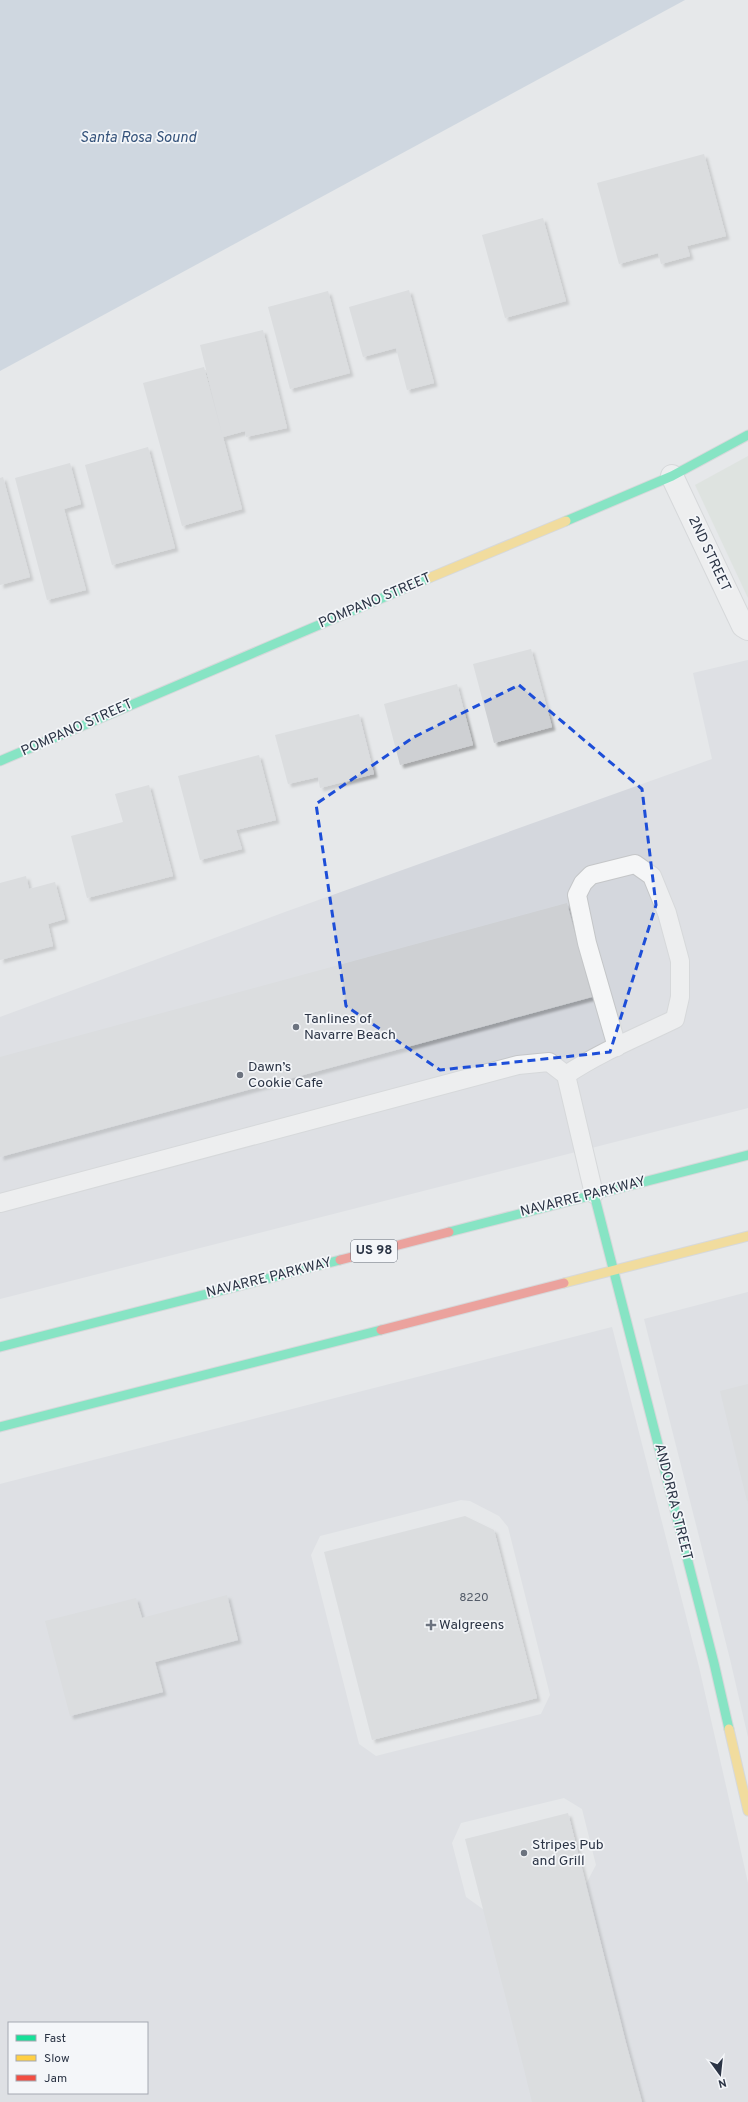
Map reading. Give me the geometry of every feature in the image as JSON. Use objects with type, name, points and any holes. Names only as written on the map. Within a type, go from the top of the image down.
[{"type":"main road","name":"POMPANO STREET","points":[[0,761],[217,667],[672,476],[748,435]]},
{"type":"main road","name":"NAVARRE PARKWAY","points":[[0,1347],[748,1155]]},
{"type":"main road","name":"ANDORRA STREET","points":[[594,1194],[714,1663],[748,1811]]},
{"type":"main road","points":[[0,1427],[748,1236]]},
{"type":"street","name":"2ND STREET","points":[[672,476],[743,626],[748,629]]},
{"type":"lane","points":[[566,1075],[590,1059],[617,1047],[675,1019],[680,997],[680,961],[667,913],[652,876],[634,864],[591,875],[583,882],[577,895],[587,943],[617,1047]]},
{"type":"lane","points":[[0,1203],[518,1065],[549,1062],[566,1075],[594,1194]]},
{"type":"highlighted area","points":[[519,685],[642,789],[656,905],[610,1052],[440,1070],[346,1006],[316,804],[414,737]]},
{"type":"shaded area","points":[[748,456],[748,598],[695,485]]},
{"type":"shaded area","points":[[748,660],[748,1108],[0,1299],[0,1017],[285,912],[712,759],[693,673]]},
{"type":"shaded area","points":[[748,1292],[748,1737],[730,1659],[644,1319]]},
{"type":"shaded area","points":[[612,1327],[699,1667],[748,1883],[748,2102],[0,2102],[0,1484]],"holes":[[[461,1500],[470,1501],[499,1516],[508,1527],[550,1695],[541,1714],[376,1756],[359,1744],[311,1555],[320,1536]],[[564,1798],[582,1809],[596,1865],[586,1884],[484,1910],[466,1897],[452,1843],[461,1823]]]},
{"type":"water","name":"Santa Rosa Sound","points":[[0,0],[685,0],[0,371]]},
{"type":"building","points":[[704,154],[726,236],[687,246],[690,256],[661,264],[658,253],[619,264],[597,183]]},
{"type":"building","points":[[543,218],[566,301],[505,318],[482,235]]},
{"type":"building","points":[[409,290],[434,383],[407,390],[396,348],[363,357],[349,307]]},
{"type":"building","points":[[328,291],[350,373],[290,389],[268,307]]},
{"type":"building","points":[[263,330],[287,428],[246,437],[245,431],[223,437],[242,509],[182,526],[143,383],[204,367],[222,434],[200,345]]},
{"type":"building","points":[[148,447],[175,548],[112,565],[85,465]]},
{"type":"building","points":[[70,463],[81,504],[64,509],[86,590],[47,600],[15,478]]},
{"type":"building","points":[[3,477],[30,577],[0,585],[0,478]]},
{"type":"building","points":[[531,649],[552,727],[494,743],[473,664]]},
{"type":"building","points":[[457,684],[473,745],[400,765],[384,704]]},
{"type":"building","points":[[359,714],[374,774],[320,788],[318,777],[288,784],[275,735]]},
{"type":"building","points":[[259,755],[276,820],[236,830],[242,849],[200,860],[178,776]]},
{"type":"building","points":[[149,785],[173,876],[87,898],[71,836],[123,822],[115,794]]},
{"type":"building","points":[[26,876],[29,889],[55,882],[65,919],[48,924],[53,946],[0,960],[0,883]]},
{"type":"building","name":"Tanlines of Navarre Beach","points":[[567,903],[592,997],[0,1157],[0,1057]]},
{"type":"building","points":[[748,1384],[748,1501],[747,1501],[720,1391]]},
{"type":"building","name":"Walgreens","points":[[465,1516],[494,1530],[537,1698],[372,1740],[324,1552]]},
{"type":"building","points":[[227,1595],[238,1640],[155,1662],[163,1692],[70,1716],[45,1621],[136,1598],[142,1618]]},
{"type":"building","points":[[568,1813],[642,2102],[532,2102],[465,1839]]},
{"type":"traffic: fast","points":[[566,521],[672,476],[748,435]]},
{"type":"traffic: fast","points":[[0,761],[429,578]]},
{"type":"traffic: fast","points":[[449,1232],[748,1155]]},
{"type":"traffic: fast","points":[[594,1194],[714,1663],[729,1729]]},
{"type":"traffic: fast","points":[[0,1347],[340,1260]]},
{"type":"traffic: fast","points":[[0,1427],[381,1330]]},
{"type":"traffic: slow","points":[[429,578],[566,521]]},
{"type":"traffic: slow","points":[[564,1283],[748,1236]]},
{"type":"traffic: slow","points":[[729,1729],[748,1811]]},
{"type":"traffic: jam","points":[[340,1260],[449,1232]]},
{"type":"traffic: jam","points":[[381,1330],[564,1283]]},
{"type":"place","name":"Tanlines of Navarre Beach","points":[[296,1027]]},
{"type":"place","name":"Dawn’s Cookie Cafe","points":[[240,1075]]},
{"type":"place","name":"Walgreens","points":[[431,1625]]},
{"type":"place","name":"Stripes Pub and Grill","points":[[524,1853]]}]
